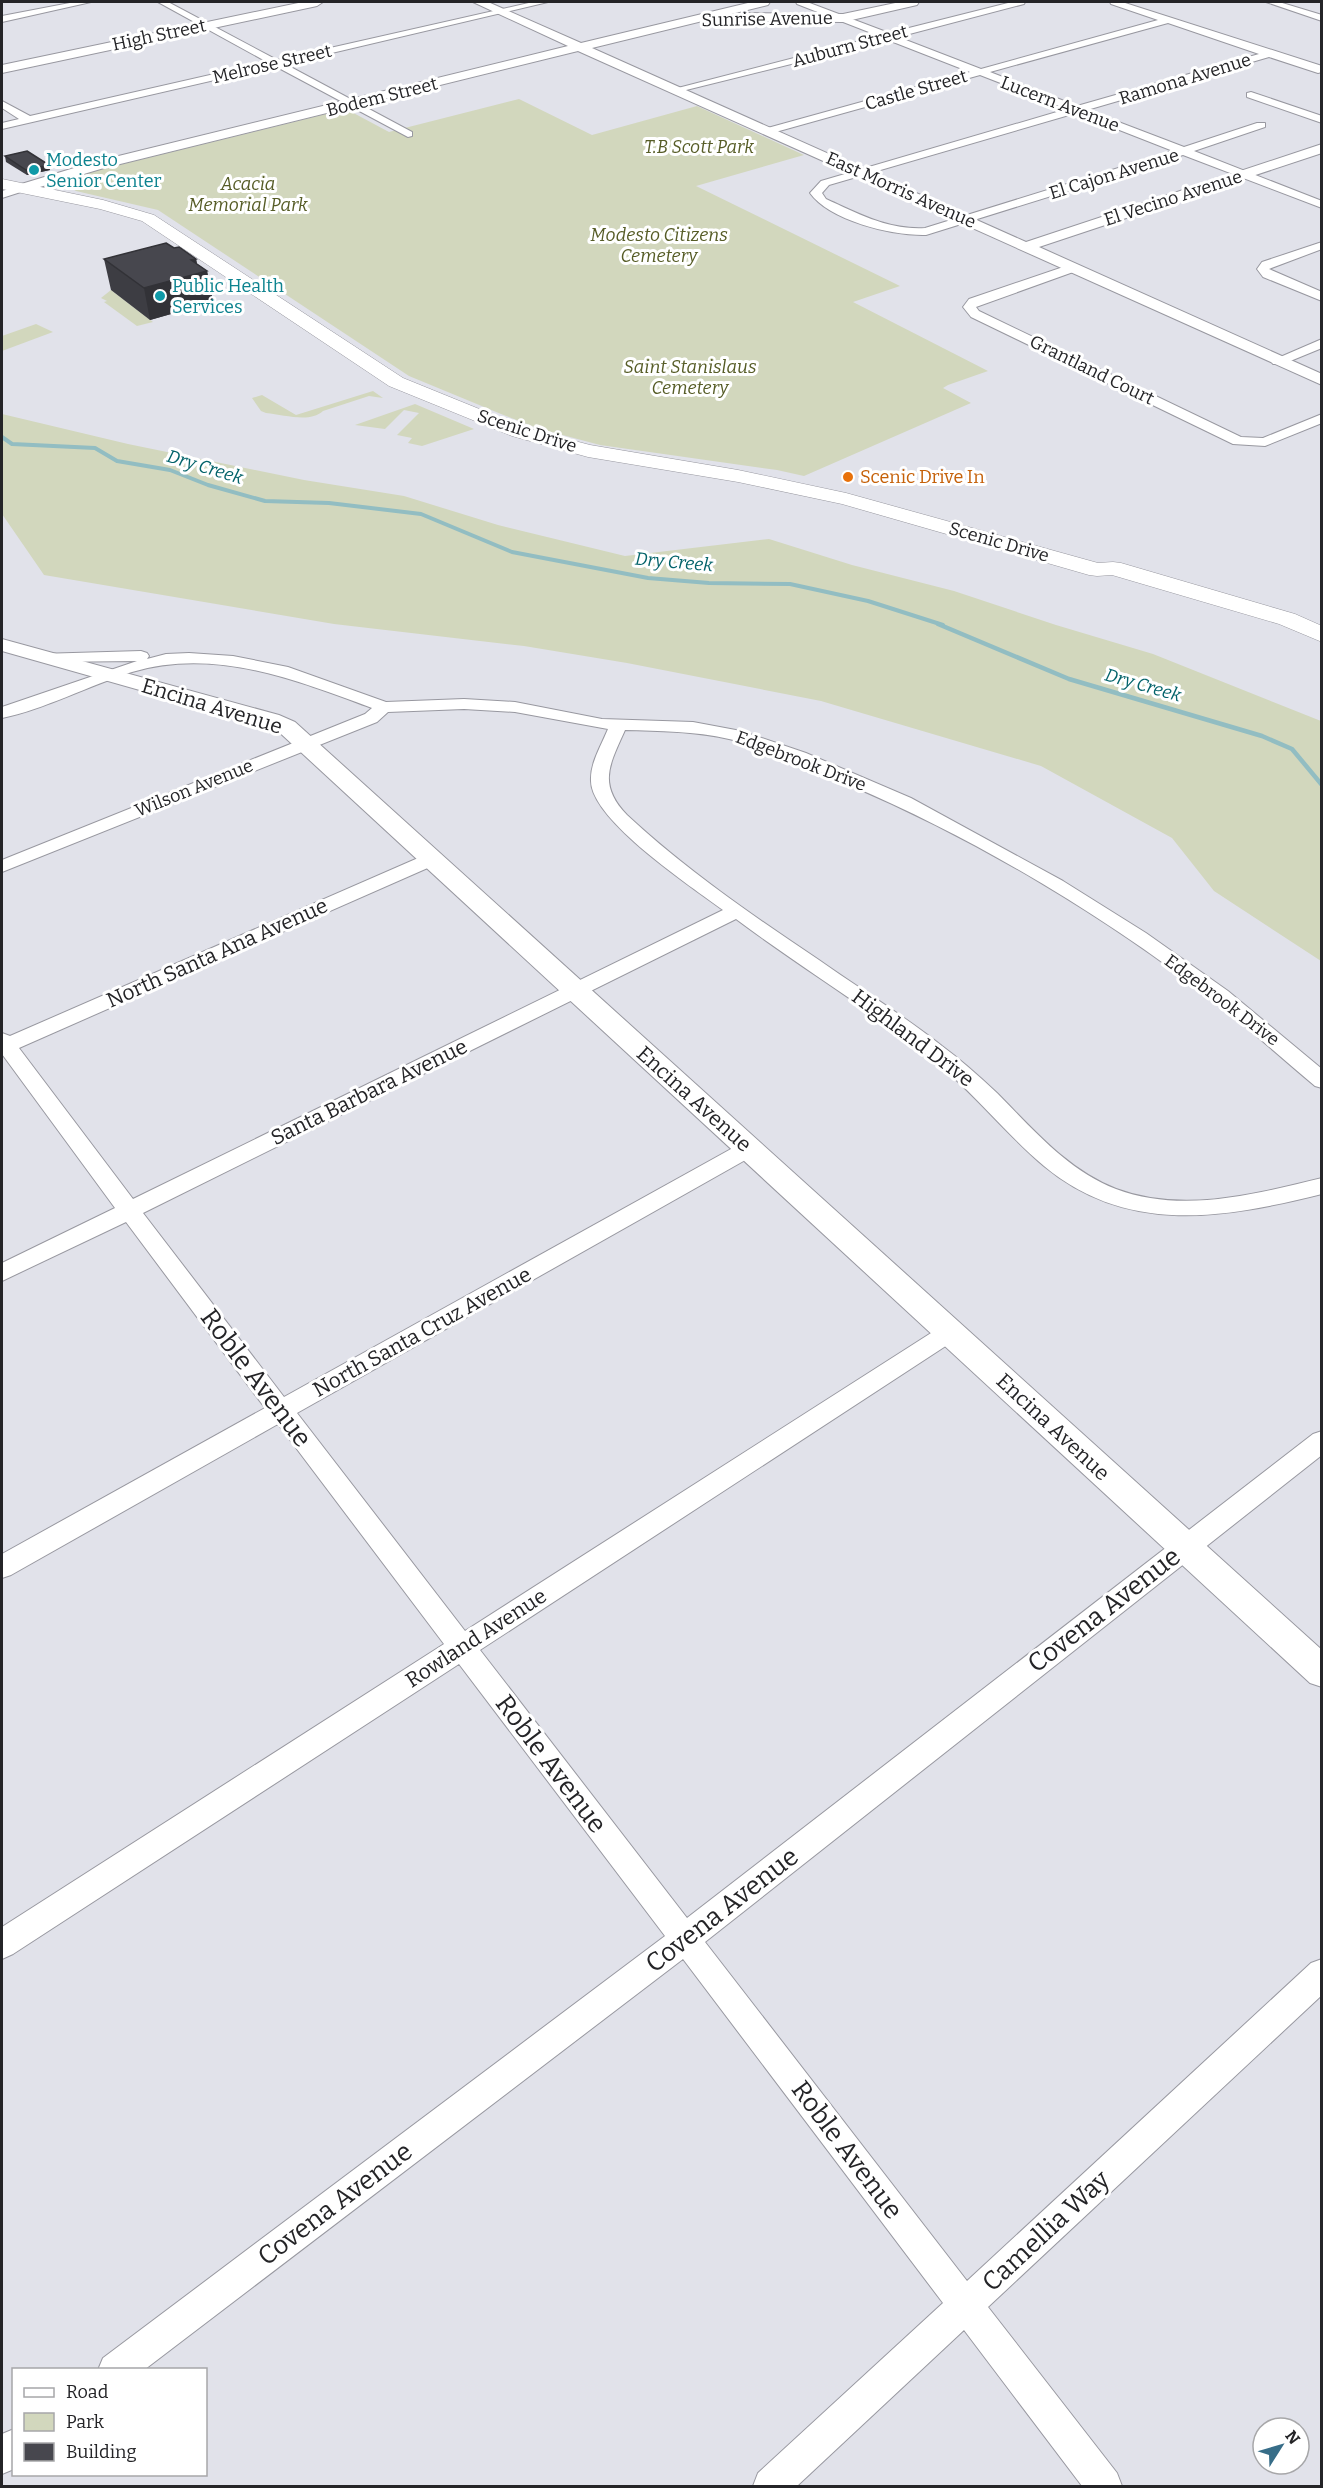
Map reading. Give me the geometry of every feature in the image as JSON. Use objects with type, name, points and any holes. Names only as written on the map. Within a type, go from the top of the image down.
[{"type":"main road","points":[[66,174],[61,184],[63,188],[96,204]]},
{"type":"main road","name":"Scenic Drive","points":[[2,184],[96,204],[153,220],[396,382],[519,432],[581,449],[738,476],[836,497],[1097,570],[1113,568],[1287,619],[1319,632]]},
{"type":"street","points":[[2,19],[86,2]]},
{"type":"street","points":[[162,2],[408,134]]},
{"type":"street","name":"High Street","points":[[2,69],[317,2]]},
{"type":"street","name":"East Morris Avenue","points":[[479,2],[1322,380]]},
{"type":"street","name":"Melrose Street","points":[[2,126],[543,2]]},
{"type":"street","points":[[739,12],[764,2]]},
{"type":"street","name":"Lucern Avenue","points":[[800,2],[1322,205]]},
{"type":"street","name":"Sunrise Avenue","points":[[691,20],[739,12],[843,18],[913,2]]},
{"type":"street","name":"Auburn Street","points":[[678,91],[1021,2]]},
{"type":"street","points":[[1114,2],[1320,70]]},
{"type":"street","points":[[1271,2],[1322,18]]},
{"type":"street","points":[[9,6],[23,15]]},
{"type":"street","name":"Bodem Street","points":[[2,195],[66,174],[691,20]]},
{"type":"street","name":"Castle Street","points":[[768,131],[1168,20]]},
{"type":"street","name":"Ramona Avenue","points":[[860,173],[1268,54]]},
{"type":"street","points":[[1251,95],[1322,120]]},
{"type":"street","points":[[2,104],[28,120]]},
{"type":"street","name":"El Cajon Avenue","points":[[860,173],[825,183],[817,190],[817,196],[822,201],[888,230],[926,231],[1184,152],[1261,125]]},
{"type":"street","name":"El Vecino Avenue","points":[[1024,247],[1322,148]]},
{"type":"street","points":[[1304,198],[1322,192]]},
{"type":"street","points":[[1322,244],[1266,265],[1263,269],[1267,274],[1322,297]]},
{"type":"street","name":"Grantland Court","points":[[1072,268],[973,302],[969,307],[975,314],[1238,441],[1265,442],[1322,418]]},
{"type":"street","points":[[1278,361],[1322,343]]},
{"type":"street","name":"Encina Avenue","points":[[2,645],[274,721],[287,727],[1322,1672]]},
{"type":"street","name":"Edgebrook Drive","points":[[45,657],[159,655],[166,658]]},
{"type":"street","name":"Edgebrook Drive","points":[[2,713],[109,674],[166,658],[224,660],[268,667],[310,679],[355,698],[384,707],[515,706],[618,726],[693,727],[735,735],[822,766],[933,816],[1046,879],[1138,937],[1241,1012],[1322,1081]]},
{"type":"street","name":"Wilson Avenue","points":[[2,866],[371,718],[384,707]]},
{"type":"street","name":"Highland Drive","points":[[618,726],[598,775],[599,786],[606,802],[652,845],[737,911],[928,1045],[974,1083],[1058,1167],[1098,1191],[1137,1204],[1191,1210],[1255,1203],[1322,1186]]},
{"type":"street","name":"North Santa Ana Avenue","points":[[3,1044],[432,859]]},
{"type":"street","name":"Santa Barbara Avenue","points":[[2,1273],[737,911]]},
{"type":"street","name":"Roble Avenue","points":[[3,1044],[1104,2487]]},
{"type":"street","name":"North Santa Cruz Avenue","points":[[2,1567],[748,1149]]},
{"type":"street","name":"Rowland Avenue","points":[[2,1944],[950,1332]]},
{"type":"street","name":"Covena Avenue","points":[[118,2368],[685,1939],[1322,1441]]},
{"type":"street","name":"Camellia Way","points":[[771,2487],[1322,1974]]},
{"type":"green space","points":[[519,99],[592,135],[697,106],[804,155],[696,186],[900,286],[853,302],[988,371],[943,388],[971,403],[804,476],[777,470],[600,445],[540,429],[409,376],[158,210],[76,191],[68,186],[68,182],[86,173],[346,109],[389,132]]},
{"type":"green space","points":[[111,290],[153,322],[137,326],[104,302],[107,301],[101,298]]},
{"type":"green space","points":[[36,324],[53,332],[2,351],[2,336]]},
{"type":"green space","points":[[373,391],[383,398],[369,396],[311,417],[266,413],[261,411],[252,398],[262,395],[296,415]]},
{"type":"green space","points":[[415,404],[474,429],[422,446],[408,443],[412,438],[397,435],[419,413],[404,410],[385,429],[355,425]]},
{"type":"green space","points":[[2,414],[128,444],[304,480],[404,496],[498,525],[625,556],[769,539],[852,565],[954,591],[1153,654],[1321,721],[1321,961],[1214,891],[1172,838],[1041,766],[821,701],[627,663],[524,646],[334,624],[44,575],[2,514]]},
{"type":"building","points":[[27,151],[49,165],[26,170],[5,156]]},
{"type":"building","points":[[166,243],[174,248],[179,247],[196,259],[191,260],[207,271],[144,288],[104,259]]},
{"type":"waterway","name":"Dry Creek","points":[[2,437],[12,444],[95,448],[117,461],[170,470],[208,485],[265,501],[329,503],[421,514],[512,552],[648,578],[709,583],[790,584],[868,601],[943,625]]},
{"type":"waterway","name":"Dry Creek","points":[[938,624],[1069,679],[1262,736],[1292,749],[1322,785]]},
{"type":"place","name":"Modesto Senior Center","points":[[34,170]]},
{"type":"place","name":"Public Health Services","points":[[160,296]]},
{"type":"place","name":"Scenic Drive In","points":[[848,477]]},
{"type":"park label","name":"T.B Scott Park","points":[[699,147]]},
{"type":"park label","name":"Acacia Memorial Park","points":[[248,194]]},
{"type":"park label","name":"Modesto Citizens Cemetery","points":[[659,245]]},
{"type":"park label","name":"Saint Stanislaus Cemetery","points":[[690,377]]}]
